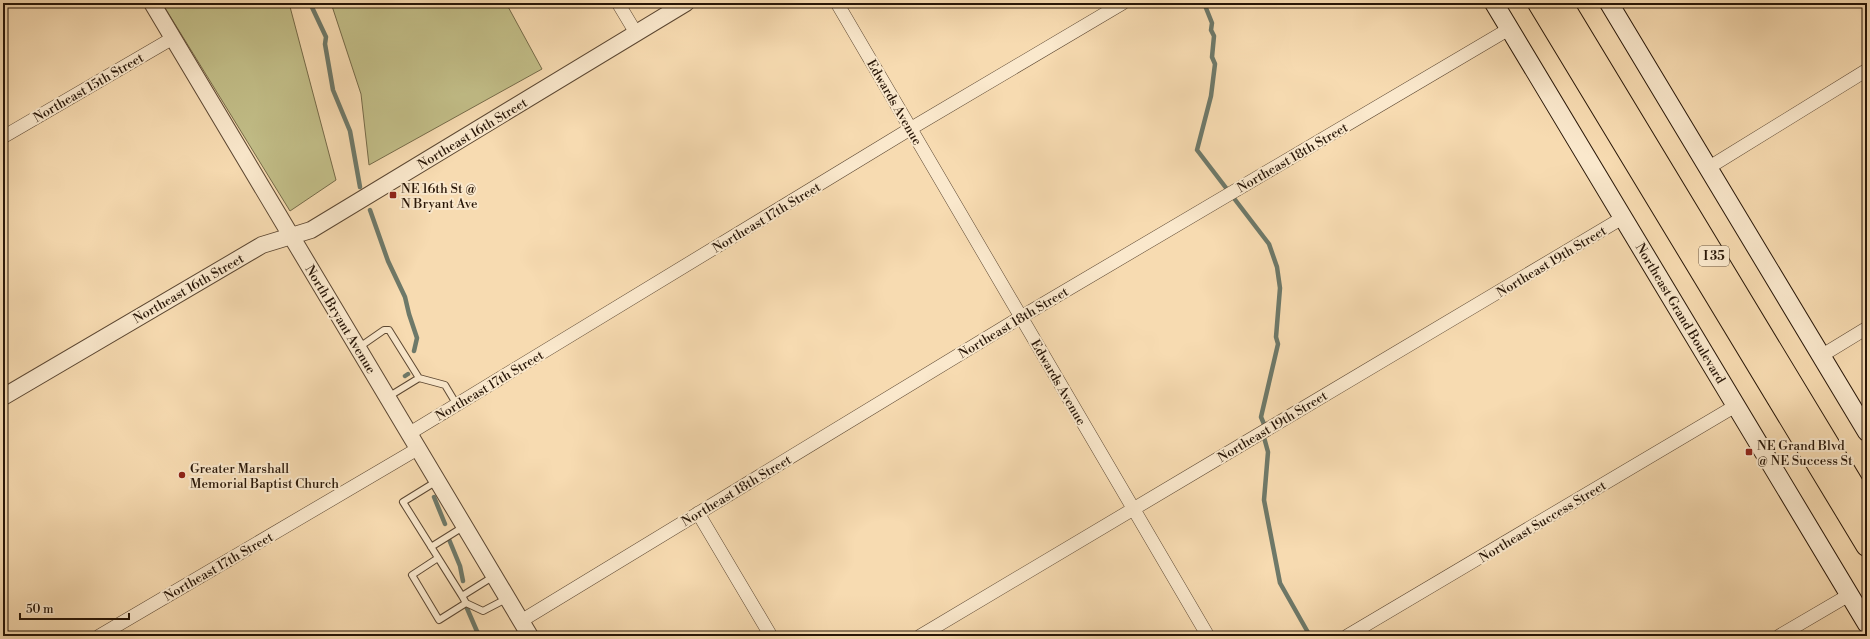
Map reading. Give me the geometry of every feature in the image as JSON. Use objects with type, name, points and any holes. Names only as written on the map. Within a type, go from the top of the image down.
[{"type":"highway","name":"I 35","points":[[1539,3],[1867,545]]},
{"type":"highway","name":"I 35","points":[[1561,3],[1867,509]]},
{"type":"main road","name":"Northeast Grand Boulevard","points":[[1494,3],[1624,217],[1867,624]]},
{"type":"main road","points":[[1609,3],[1867,432]]},
{"type":"street","name":"North Bryant Avenue","points":[[152,3],[530,636]]},
{"type":"street","points":[[618,3],[636,33]]},
{"type":"street","name":"Northeast 16th Street","points":[[3,397],[262,245],[311,230],[686,3]]},
{"type":"street","name":"Edwards Avenue","points":[[837,3],[1132,509],[1208,636]]},
{"type":"street","name":"Northeast 17th Street","points":[[410,433],[910,129],[1123,3]]},
{"type":"street","name":"Northeast 18th Street","points":[[521,621],[1021,317],[1510,29]]},
{"type":"street","name":"Northeast 15th Street","points":[[3,137],[172,38]]},
{"type":"street","points":[[1708,168],[1867,70]]},
{"type":"street","name":"Northeast 19th Street","points":[[920,636],[1624,217]]},
{"type":"street","points":[[1821,356],[1867,328]]},
{"type":"street","name":"Northeast Success Street","points":[[1346,636],[1736,405]]},
{"type":"street","name":"Northeast 17th Street","points":[[99,636],[419,448]]},
{"type":"street","points":[[698,513],[771,636]]},
{"type":"street","points":[[1779,636],[1849,594]]},
{"type":"lane","points":[[358,348],[384,330],[389,330],[418,378],[445,385],[457,405]]},
{"type":"lane","points":[[388,397],[418,378]]},
{"type":"lane","points":[[438,481],[403,502],[466,603],[483,611],[508,598]]},
{"type":"lane","points":[[431,547],[464,526]]},
{"type":"lane","points":[[438,558],[412,575],[439,620],[466,603]]},
{"type":"lane","points":[[462,596],[494,576]]},
{"type":"shaded area","points":[[162,3],[289,3],[336,180],[290,211]]},
{"type":"shaded area","points":[[331,3],[506,3],[542,69],[369,165],[361,94]]},
{"type":"waterway","points":[[310,3],[326,37],[325,44],[333,90],[350,131],[360,187]]},
{"type":"waterway","points":[[1204,3],[1212,23],[1211,30],[1214,36],[1212,57],[1215,64],[1211,96],[1197,150],[1269,244],[1277,267],[1280,288],[1276,337],[1278,344],[1261,417],[1264,424],[1262,430],[1268,452],[1264,500],[1280,583],[1310,636]]},
{"type":"waterway","points":[[370,210],[388,261],[405,297],[417,338],[414,351]]},
{"type":"waterway","points":[[434,497],[445,524]]},
{"type":"waterway","points":[[448,537],[460,566],[463,581]]},
{"type":"waterway","points":[[466,606],[479,636]]},
{"type":"place","name":"NE 16th St @ N Bryant Ave","points":[[393,195]]},
{"type":"place","name":"NE Grand Blvd @ NE Success St","points":[[1749,452]]},
{"type":"place","name":"Greater Marshall Memorial Baptist Church","points":[[182,475]]}]
